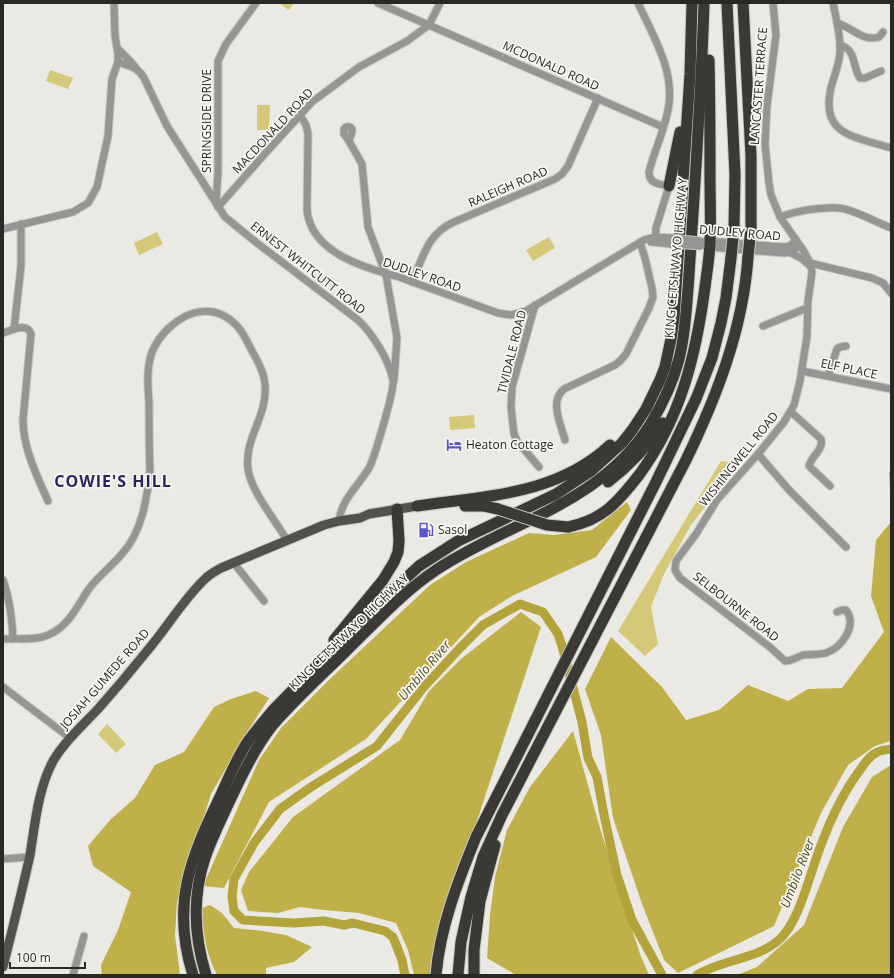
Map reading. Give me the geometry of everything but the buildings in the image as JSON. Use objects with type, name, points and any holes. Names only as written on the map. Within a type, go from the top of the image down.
[{"type":"highway","points":[[669,186],[677,151],[682,116],[689,3]]},
{"type":"highway","name":"KING CETSHWAYO HIGHWAY","points":[[193,975],[185,934],[185,890],[194,854],[202,834],[227,781],[249,740],[274,709],[386,595],[419,566],[458,541],[567,487],[591,472],[622,443],[646,408],[662,373],[671,339],[676,301],[690,82],[692,3]]},
{"type":"highway","points":[[418,509],[484,506],[547,525],[568,527],[582,524],[602,514],[629,488],[644,468],[671,422],[685,386],[700,323],[706,244],[710,102],[705,3]]},
{"type":"highway","name":"KING CETSHWAYO HIGHWAY","points":[[206,975],[201,959],[196,925],[196,902],[200,873],[215,834],[246,767],[256,749],[273,725],[400,598],[419,582],[469,550],[568,500],[601,479],[629,452],[659,408],[679,359],[686,314],[701,95],[705,3]]},
{"type":"highway","points":[[436,975],[443,934],[455,892],[476,837],[504,779],[656,482],[702,386],[712,358],[726,298],[734,228],[735,176],[727,3]]},
{"type":"highway","points":[[458,975],[461,942],[471,897],[484,857],[502,815],[693,446],[719,385],[736,332],[745,291],[751,228],[751,156],[743,3]]},
{"type":"highway","points":[[418,509],[518,491],[560,478],[592,459],[615,440],[638,413],[652,389],[671,339]]},
{"type":"highway","points":[[469,550],[487,544],[570,506],[621,472],[637,457],[659,430],[673,406],[688,370]]},
{"type":"highway","points":[[309,674],[323,654],[390,572],[398,552],[399,535],[397,512]]},
{"type":"highway","points":[[474,975],[474,950],[480,902],[502,815]]},
{"type":"highway","points":[[443,975],[448,926],[455,892]]},
{"type":"main road","name":"JOSIAH GUMEDE ROAD","points":[[3,967],[29,857],[44,783],[52,763],[70,738],[118,687],[193,592],[206,578],[221,568],[287,540],[339,521],[360,518],[369,519],[397,512],[418,509]]},
{"type":"street","points":[[3,229],[80,209],[91,199],[97,187],[105,152],[113,75],[118,62],[118,49],[115,36],[114,3]]},
{"type":"street","name":"SPRINGSIDE DRIVE","points":[[217,205],[218,61],[229,40],[256,3]]},
{"type":"street","points":[[378,3],[429,25],[440,3]]},
{"type":"street","points":[[638,3],[661,54],[669,80],[669,103],[649,175],[654,183],[669,186],[658,223],[655,240]]},
{"type":"street","name":"LANCASTER TERRACE","points":[[774,3],[776,35],[767,106],[766,156],[771,195],[780,217],[798,243]]},
{"type":"street","points":[[833,3],[840,46],[839,59],[830,93],[829,110],[832,119],[837,127],[845,133],[891,148]]},
{"type":"street","points":[[837,23],[844,25],[857,34],[868,38],[879,37],[883,32]]},
{"type":"street","name":"MACDONALD ROAD","points":[[217,205],[300,115],[323,93],[354,70],[407,41],[429,25]]},
{"type":"street","name":"MCDONALD ROAD","points":[[429,25],[663,127]]},
{"type":"street","points":[[840,46],[846,47],[850,51],[860,78],[866,78],[881,71]]},
{"type":"street","name":"ERNEST WHITCUTT ROAD","points":[[118,49],[144,78],[167,126],[217,205],[230,222],[351,314],[364,326],[381,350],[394,381]]},
{"type":"street","points":[[118,62],[134,68]]},
{"type":"street","points":[[113,75],[124,68],[134,68]]},
{"type":"street","name":"RALEIGH ROAD","points":[[412,282],[430,241],[442,228],[555,179],[562,174],[568,166],[598,98]]},
{"type":"street","name":"DUDLEY ROAD","points":[[300,115],[306,125],[308,134],[307,210],[310,225],[329,248],[338,255],[386,275],[412,282],[505,315],[520,314],[639,244],[655,240],[789,252],[811,265]]},
{"type":"street","points":[[339,521],[342,508],[369,468],[374,456],[394,381],[397,338],[386,275],[368,227],[362,164],[349,140]]},
{"type":"street","points":[[780,217],[794,212],[837,208],[846,209],[891,228]]},
{"type":"street","points":[[14,329],[21,266],[21,224]]},
{"type":"street","points":[[798,243],[811,265],[872,278],[883,283],[891,293]]},
{"type":"street","name":"DUDLEY ROAD","points":[[706,244],[784,248],[798,243]]},
{"type":"street","name":"DUDLEY ROAD","points":[[789,252],[798,243]]},
{"type":"street","points":[[565,440],[557,411],[556,402],[559,394],[564,389],[620,361],[626,354],[649,308],[653,293],[645,258],[639,244]]},
{"type":"street","name":"WISHINGWELL ROAD","points":[[675,570],[676,561],[696,534],[714,504],[784,422],[797,397],[807,329],[807,308],[812,276],[811,265]]},
{"type":"street","name":"TIVIDALE ROAD","points":[[535,305],[512,387],[511,407],[514,434],[517,441],[539,467]]},
{"type":"street","points":[[763,326],[807,308]]},
{"type":"street","points":[[3,639],[39,638],[58,630],[67,621],[95,581],[122,555],[132,542],[142,514],[149,476],[148,370],[152,353],[163,334],[176,321],[187,315],[201,311],[212,312],[231,320],[243,333],[260,365],[264,378],[265,399],[263,411],[249,448],[248,470],[255,490],[287,540]]},
{"type":"street","points":[[3,333],[20,328],[27,329],[30,334],[23,420],[24,432],[29,454],[48,501]]},
{"type":"street","points":[[828,376],[837,349],[846,346]]},
{"type":"street","name":"ELF PLACE","points":[[802,371],[888,388]]},
{"type":"street","points":[[888,388],[891,394]]},
{"type":"street","points":[[790,412],[821,439],[822,444],[810,461],[809,466],[830,486]]},
{"type":"street","points":[[758,454],[789,490],[846,547]]},
{"type":"street","points":[[233,562],[264,601]]},
{"type":"street","name":"SELBOURNE ROAD","points":[[675,570],[680,578],[771,648],[785,661],[805,655],[827,652],[843,641],[847,633],[850,620],[846,610],[837,612]]},
{"type":"street","points":[[3,580],[8,592],[12,617],[13,639]]},
{"type":"street","points":[[3,687],[70,738]]},
{"type":"street","points":[[3,859],[29,857]]},
{"type":"street","points":[[73,975],[84,936]]},
{"type":"shaded area","points":[[278,3],[294,3],[289,10]]},
{"type":"shaded area","points":[[50,70],[73,78],[68,89],[46,81]]},
{"type":"shaded area","points":[[257,105],[270,105],[269,130],[257,130]]},
{"type":"shaded area","points":[[157,232],[163,244],[139,255],[134,243]]},
{"type":"shaded area","points":[[549,237],[555,248],[533,261],[526,250]]},
{"type":"shaded area","points":[[474,415],[475,428],[450,430],[449,417]]},
{"type":"shaded area","points":[[721,461],[739,463],[691,525],[664,574],[651,607],[658,644],[645,656],[618,631]]},
{"type":"shaded area","points":[[627,502],[631,510],[596,557],[512,596],[479,617],[366,739],[269,802],[224,888],[203,886],[259,760],[281,728],[329,680],[430,585],[466,562],[529,533],[554,535],[592,530]]},
{"type":"shaded area","points":[[891,522],[891,741],[875,746],[848,765],[821,813],[774,926],[678,973],[664,960],[642,904],[613,818],[601,735],[585,689],[611,637],[662,687],[686,720],[719,710],[748,685],[788,701],[808,689],[842,688],[884,632],[871,596],[876,540]]},
{"type":"shaded area","points":[[521,612],[541,627],[431,960],[430,975],[414,975],[408,950],[396,923],[359,913],[300,907],[278,913],[248,911],[241,890],[249,872],[293,817],[400,740],[429,691],[461,659]]},
{"type":"shaded area","points":[[256,691],[269,698],[244,737],[211,794],[177,902],[175,935],[180,975],[102,975],[101,965],[118,930],[131,892],[93,866],[88,846],[111,819],[135,798],[155,765],[184,752],[214,707],[231,699]]},
{"type":"shaded area","points":[[107,724],[126,744],[116,753],[98,734]]},
{"type":"shaded area","points":[[573,731],[599,825],[640,954],[649,975],[516,975],[487,958],[490,915],[495,877],[507,830],[530,787]]},
{"type":"shaded area","points":[[891,765],[891,975],[737,975],[757,967],[804,925],[843,827],[872,777]]},
{"type":"shaded area","points":[[210,905],[222,913],[234,928],[286,935],[312,947],[294,962],[266,968],[266,975],[217,975],[210,959],[203,926],[202,908]]},
{"type":"waterway","points":[[890,472],[891,497]]},
{"type":"waterway","name":"Umbilo River","points":[[405,975],[402,960],[393,937],[385,931],[353,923],[344,925],[324,921],[294,923],[243,920],[234,911],[232,897],[234,879],[254,843],[280,809],[311,787],[377,746],[423,688],[483,625],[520,604],[543,612],[558,634],[582,722],[588,758],[597,777],[617,875],[632,920],[662,975]]},
{"type":"waterway","name":"Umbilo River","points":[[697,975],[717,966],[761,951],[771,946],[786,933],[800,906],[817,855],[838,805],[852,781],[869,758],[879,751],[891,749]]},
{"type":"place","name":"Heaton Cottage","points":[[454,445]]},
{"type":"place","name":"Sasol","points":[[426,530]]},
{"type":"district","name":"COWIE'S HILL","points":[[113,481]]}]
